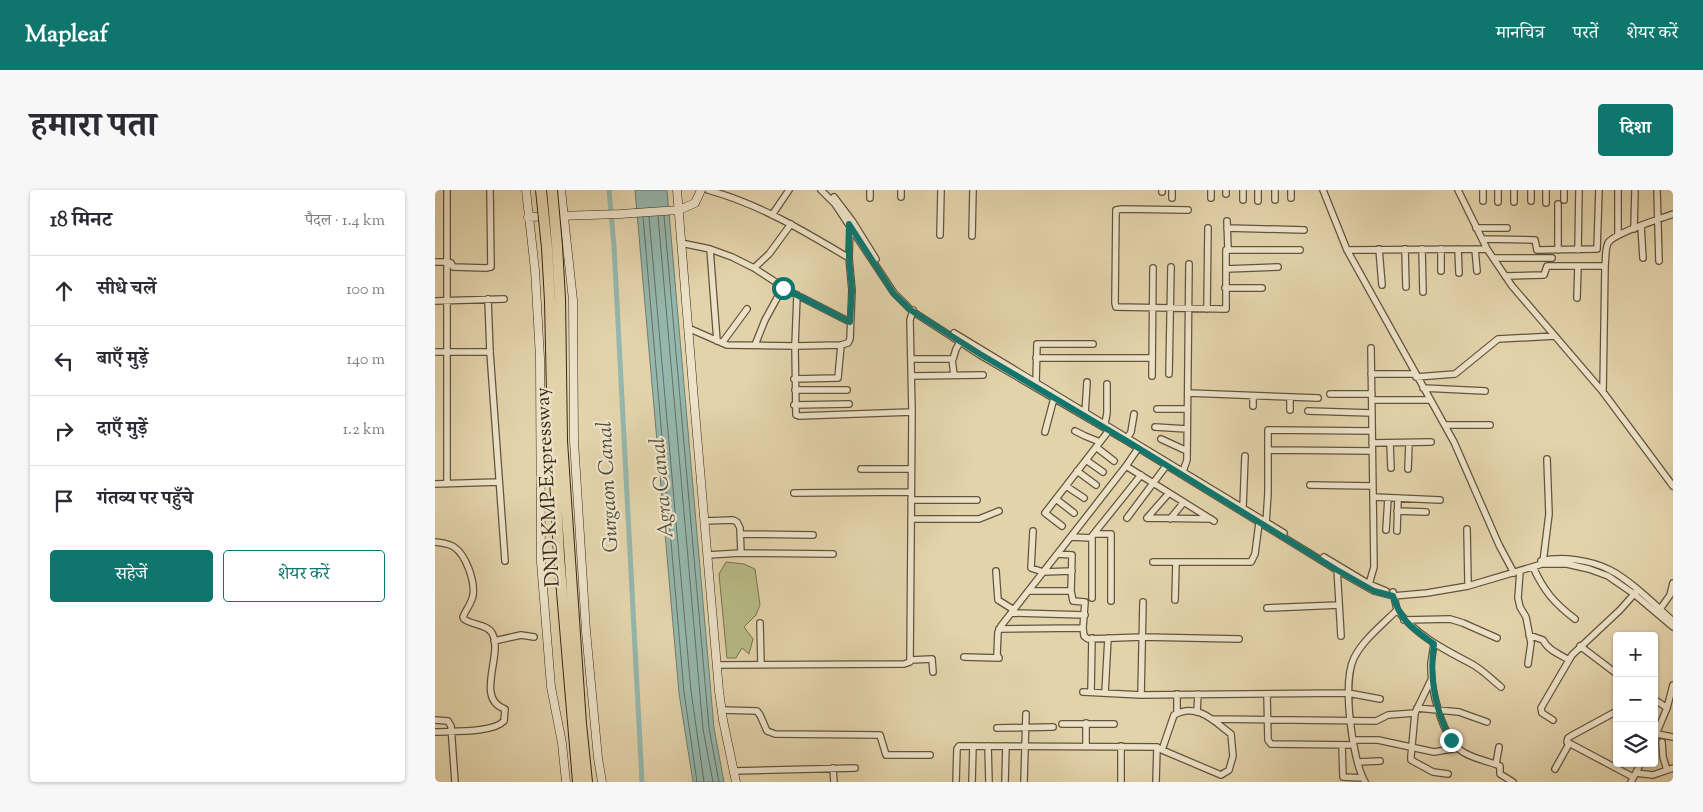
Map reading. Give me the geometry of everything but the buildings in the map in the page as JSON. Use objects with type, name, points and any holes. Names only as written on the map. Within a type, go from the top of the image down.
[{"type":"highway","name":"DND KMP Expressway","points":[[541,190],[552,247],[560,309],[562,441],[587,782]]},
{"type":"highway","name":"DND KMP Expressway","points":[[551,190],[552,247],[550,301],[553,440],[559,556],[578,782]]},
{"type":"street","points":[[447,190],[447,484]]},
{"type":"street","points":[[435,262],[451,263],[453,267],[491,267],[490,190]]},
{"type":"street","points":[[526,190],[535,270],[540,358],[541,562],[551,687],[562,743],[566,782]]},
{"type":"street","points":[[561,190],[573,300],[574,442],[585,631],[602,782]]},
{"type":"street","points":[[677,190],[676,210],[681,243],[721,710],[736,782]]},
{"type":"street","points":[[529,217],[676,210],[695,203],[701,190]]},
{"type":"street","points":[[708,190],[734,198],[791,224],[849,258]]},
{"type":"street","points":[[772,215],[789,190]]},
{"type":"street","points":[[688,328],[719,342],[734,345],[841,346],[849,342],[852,290],[849,258],[852,223],[832,199],[821,190]]},
{"type":"street","points":[[827,190],[841,205],[894,294],[913,309],[961,340],[1056,398],[1108,427],[1165,466],[1182,473]]},
{"type":"street","points":[[870,190],[870,198]]},
{"type":"street","points":[[940,235],[941,190]]},
{"type":"street","points":[[972,236],[973,190]]},
{"type":"street","points":[[1172,198],[1173,190]]},
{"type":"street","points":[[1211,190],[1211,198]]},
{"type":"street","points":[[1243,190],[1243,200]]},
{"type":"street","points":[[1258,190],[1258,201]]},
{"type":"street","points":[[1275,190],[1275,200]]},
{"type":"street","points":[[1291,190],[1291,198]]},
{"type":"street","points":[[1323,190],[1347,250],[1445,425],[1499,545],[1515,572],[1520,607],[1526,617],[1531,643],[1528,664]]},
{"type":"street","points":[[1458,190],[1487,249],[1511,286],[1603,392],[1673,486]]},
{"type":"street","points":[[1483,190],[1483,201]]},
{"type":"street","points":[[1498,190],[1498,202]]},
{"type":"street","points":[[1514,190],[1514,202]]},
{"type":"street","points":[[1531,190],[1531,201]]},
{"type":"street","points":[[1546,190],[1547,202]]},
{"type":"street","points":[[1564,190],[1564,200]]},
{"type":"street","points":[[1578,250],[1579,190]]},
{"type":"street","points":[[1597,249],[1599,190]]},
{"type":"street","points":[[1618,190],[1618,235]]},
{"type":"street","points":[[1634,229],[1635,190]]},
{"type":"street","points":[[1657,190],[1659,261]]},
{"type":"street","points":[[1558,204],[1558,250]]},
{"type":"street","points":[[1188,210],[1116,210],[1116,306],[1118,308],[1225,309],[1225,269],[1226,252],[1228,249],[1227,221]]},
{"type":"street","points":[[1603,392],[1606,249],[1609,242],[1618,235],[1673,214]]},
{"type":"street","points":[[754,268],[769,254],[791,224]]},
{"type":"street","points":[[1641,226],[1643,258]]},
{"type":"street","points":[[1207,309],[1208,228]]},
{"type":"street","points":[[1227,228],[1304,230]]},
{"type":"street","points":[[1476,228],[1507,228]]},
{"type":"street","points":[[1483,240],[1535,240],[1537,250],[1606,249]]},
{"type":"street","points":[[681,243],[732,256],[754,268],[783,288],[850,322]]},
{"type":"street","points":[[710,249],[719,342]]},
{"type":"street","points":[[1228,249],[1300,250]]},
{"type":"street","points":[[1379,249],[1382,285]]},
{"type":"street","points":[[1405,249],[1406,287]]},
{"type":"street","points":[[1423,249],[1423,292]]},
{"type":"street","points":[[1441,249],[1441,271]]},
{"type":"street","points":[[1458,249],[1459,273]]},
{"type":"street","points":[[1475,249],[1477,271]]},
{"type":"street","points":[[1347,250],[1487,249]]},
{"type":"street","points":[[1493,258],[1552,258]]},
{"type":"street","points":[[1182,473],[1187,462],[1189,264]]},
{"type":"street","points":[[1505,276],[1544,275],[1547,266],[1605,266]]},
{"type":"street","points":[[1577,266],[1577,298]]},
{"type":"street","points":[[1169,374],[1171,267]]},
{"type":"street","points":[[1225,269],[1278,267]]},
{"type":"street","points":[[1152,376],[1153,268]]},
{"type":"street","points":[[755,345],[765,320],[783,288]]},
{"type":"street","points":[[1225,288],[1262,288]]},
{"type":"street","points":[[797,295],[795,346],[796,415],[912,412]]},
{"type":"street","points":[[488,299],[489,352],[505,561]]},
{"type":"street","points":[[435,301],[504,299]]},
{"type":"street","points":[[911,660],[910,492],[912,359],[910,320],[913,309]]},
{"type":"street","points":[[719,342],[747,310]]},
{"type":"street","points":[[1371,374],[1455,374],[1498,339],[1555,336]]},
{"type":"street","points":[[954,375],[953,359],[961,340]]},
{"type":"street","points":[[1032,382],[1038,344],[1093,344]]},
{"type":"street","points":[[795,378],[838,378],[841,346]]},
{"type":"street","points":[[1369,584],[1374,567],[1371,348]]},
{"type":"street","points":[[435,352],[489,352]]},
{"type":"street","points":[[1037,358],[1152,358]]},
{"type":"street","points":[[912,359],[953,359]]},
{"type":"street","points":[[912,376],[983,375]]},
{"type":"street","points":[[1085,414],[1087,382]]},
{"type":"street","points":[[1062,526],[1045,513],[1098,444],[1108,427],[1107,384]]},
{"type":"street","points":[[1423,388],[1485,391]]},
{"type":"street","points":[[795,390],[847,390]]},
{"type":"street","points":[[1187,394],[1318,398]]},
{"type":"street","points":[[1330,394],[1430,400]]},
{"type":"street","points":[[1253,396],[1253,406]]},
{"type":"street","points":[[1290,397],[1290,410]]},
{"type":"street","points":[[1045,432],[1056,398]]},
{"type":"street","points":[[795,404],[849,404]]},
{"type":"street","points":[[1157,409],[1187,409]]},
{"type":"street","points":[[1308,411],[1372,413]]},
{"type":"street","points":[[1127,439],[1134,414]]},
{"type":"street","points":[[1445,425],[1490,425]]},
{"type":"street","points":[[1155,426],[1187,429]]},
{"type":"street","points":[[1153,562],[1251,562],[1264,524],[1269,450],[1268,430],[1372,431]]},
{"type":"street","points":[[1075,431],[1098,444],[1114,461]]},
{"type":"street","points":[[1161,439],[1187,451]]},
{"type":"street","points":[[1372,444],[1431,442]]},
{"type":"street","points":[[1390,443],[1391,468]]},
{"type":"street","points":[[1407,469],[1409,443]]},
{"type":"street","points":[[964,658],[999,658],[997,655],[999,629],[1139,447]]},
{"type":"street","points":[[1139,447],[1374,591],[1393,594],[1462,588],[1533,567],[1543,562]]},
{"type":"street","points":[[1269,450],[1372,452]]},
{"type":"street","points":[[1240,508],[1245,456]]},
{"type":"street","points":[[1543,562],[1549,514],[1547,459]]},
{"type":"street","points":[[1086,460],[1103,472]]},
{"type":"street","points":[[1126,466],[1153,482],[1212,520],[1147,518],[1169,493]]},
{"type":"street","points":[[1127,518],[1165,466]]},
{"type":"street","points":[[861,468],[911,469]]},
{"type":"street","points":[[1077,471],[1096,485]]},
{"type":"street","points":[[1092,598],[1093,536],[1141,475]]},
{"type":"street","points":[[435,484],[499,482]]},
{"type":"street","points":[[1310,484],[1373,486]]},
{"type":"street","points":[[1066,486],[1084,498]]},
{"type":"street","points":[[794,493],[910,492]]},
{"type":"street","points":[[1373,497],[1441,500]]},
{"type":"street","points":[[1386,530],[1388,498]]},
{"type":"street","points":[[1397,530],[1398,498]]},
{"type":"street","points":[[1056,499],[1074,513]]},
{"type":"street","points":[[911,500],[977,500]]},
{"type":"street","points":[[1169,519],[1184,502]]},
{"type":"street","points":[[911,519],[979,519],[999,511]]},
{"type":"street","points":[[1397,511],[1425,512]]},
{"type":"street","points":[[705,521],[736,521],[739,524],[741,553]]},
{"type":"street","points":[[1467,528],[1468,582]]},
{"type":"street","points":[[1033,531],[1031,566],[1034,570],[1043,572],[1072,571]]},
{"type":"street","points":[[740,534],[813,535]]},
{"type":"street","points":[[1071,537],[1111,534],[1111,601]]},
{"type":"street","points":[[435,542],[443,542],[453,546],[461,554],[467,566],[473,596],[464,614],[464,619],[489,629],[493,635],[491,695],[496,704],[505,709],[504,721],[497,726],[486,729],[435,732]]},
{"type":"street","points":[[707,555],[741,553],[833,554]]},
{"type":"street","points":[[1058,554],[1072,556],[1071,591],[1074,601],[1085,602],[1083,628],[1083,636],[1085,638],[1239,639]]},
{"type":"street","points":[[1175,600],[1176,562]]},
{"type":"street","points":[[1337,568],[1393,594],[1468,582],[1515,572],[1543,562],[1599,569],[1636,592],[1673,627]]},
{"type":"street","points":[[1533,567],[1540,582],[1556,604],[1575,619]]},
{"type":"street","points":[[1337,568],[1341,636]]},
{"type":"street","points":[[996,571],[998,600],[1013,612],[1085,615]]},
{"type":"street","points":[[1658,611],[1671,595],[1673,583]]},
{"type":"street","points":[[1029,590],[1071,591]]},
{"type":"street","points":[[1553,720],[1542,713],[1541,708],[1569,660],[1580,646],[1620,610],[1636,592]]},
{"type":"street","points":[[1393,594],[1397,610],[1404,620],[1434,644],[1471,663],[1501,687]]},
{"type":"street","points":[[1141,694],[1143,602]]},
{"type":"street","points":[[1267,608],[1339,605]]},
{"type":"street","points":[[1341,745],[1343,777],[1364,780],[1353,743],[1348,693],[1349,674],[1353,659],[1362,647],[1397,610]]},
{"type":"street","points":[[1658,611],[1673,621]]},
{"type":"street","points":[[1404,620],[1450,619],[1497,638]]},
{"type":"street","points":[[760,624],[761,664]]},
{"type":"street","points":[[999,629],[1083,628]]},
{"type":"street","points":[[494,641],[521,635],[534,638]]},
{"type":"street","points":[[1529,635],[1543,640],[1545,645],[1569,660]]},
{"type":"street","points":[[1091,692],[1092,638]]},
{"type":"street","points":[[1105,693],[1108,638]]},
{"type":"street","points":[[1434,644],[1431,663],[1432,678],[1439,710],[1448,734],[1458,748],[1465,753],[1496,764],[1501,768],[1500,774],[1513,782]]},
{"type":"street","points":[[1580,646],[1613,671]]},
{"type":"street","points":[[717,665],[906,664],[911,660],[932,659],[933,672]]},
{"type":"street","points":[[1432,678],[1416,710],[1411,760],[1426,769],[1448,774]]},
{"type":"street","points":[[1658,731],[1673,685]]},
{"type":"street","points":[[1083,692],[1141,694],[1348,693],[1380,699]]},
{"type":"street","points":[[1177,694],[1177,713]]},
{"type":"street","points":[[1197,712],[1198,694]]},
{"type":"street","points":[[1267,694],[1268,740],[1271,744],[1341,745],[1378,740],[1438,752],[1458,748]]},
{"type":"street","points":[[1658,702],[1667,708]]},
{"type":"street","points":[[721,710],[757,711],[767,731],[775,734],[880,734],[885,755],[930,755]]},
{"type":"street","points":[[1212,719],[1351,722],[1376,721],[1388,715],[1416,710],[1439,710],[1463,713],[1487,722]]},
{"type":"street","points":[[956,782],[957,747],[973,746],[1121,746],[1159,748],[1221,775],[1229,770],[1233,756],[1231,734],[1206,714],[1197,712],[1177,713],[1174,715],[1159,748],[1156,782]]},
{"type":"street","points":[[1555,769],[1569,744],[1567,742],[1568,738],[1613,713]]},
{"type":"street","points":[[1024,782],[1026,714]]},
{"type":"street","points":[[435,720],[448,721],[451,726],[455,782]]},
{"type":"street","points":[[1062,724],[1114,724]]},
{"type":"street","points":[[1086,724],[1086,747]]},
{"type":"street","points":[[997,728],[1053,727]]},
{"type":"street","points":[[1658,736],[1673,737]]},
{"type":"street","points":[[1569,744],[1633,777],[1650,779],[1670,769],[1663,757],[1662,742]]},
{"type":"street","points":[[972,782],[973,746]]},
{"type":"street","points":[[989,746],[989,782]]},
{"type":"street","points":[[1005,782],[1006,746]]},
{"type":"street","points":[[1121,746],[1121,782]]},
{"type":"street","points":[[1496,764],[1499,747]]},
{"type":"street","points":[[1358,762],[1380,761]]},
{"type":"street","points":[[833,768],[834,782]]},
{"type":"street","points":[[734,771],[855,768]]},
{"type":"green space","points":[[726,562],[744,564],[755,569],[760,605],[756,615],[744,627],[753,639],[749,654],[742,648],[736,658],[727,658],[719,574]]},
{"type":"water","name":"Agra Canal","points":[[635,190],[667,190],[714,728],[724,782],[693,782],[679,693]]},
{"type":"waterway","name":"Gurgaon Canal","points":[[609,190],[614,246],[642,782]]},
{"type":"route","points":[[783,288],[850,322],[852,290],[849,258],[849,224],[894,294],[912,311],[1337,570],[1374,591],[1393,596],[1397,610],[1404,620],[1434,644],[1431,663],[1432,678],[1439,710],[1451,740]]}]
